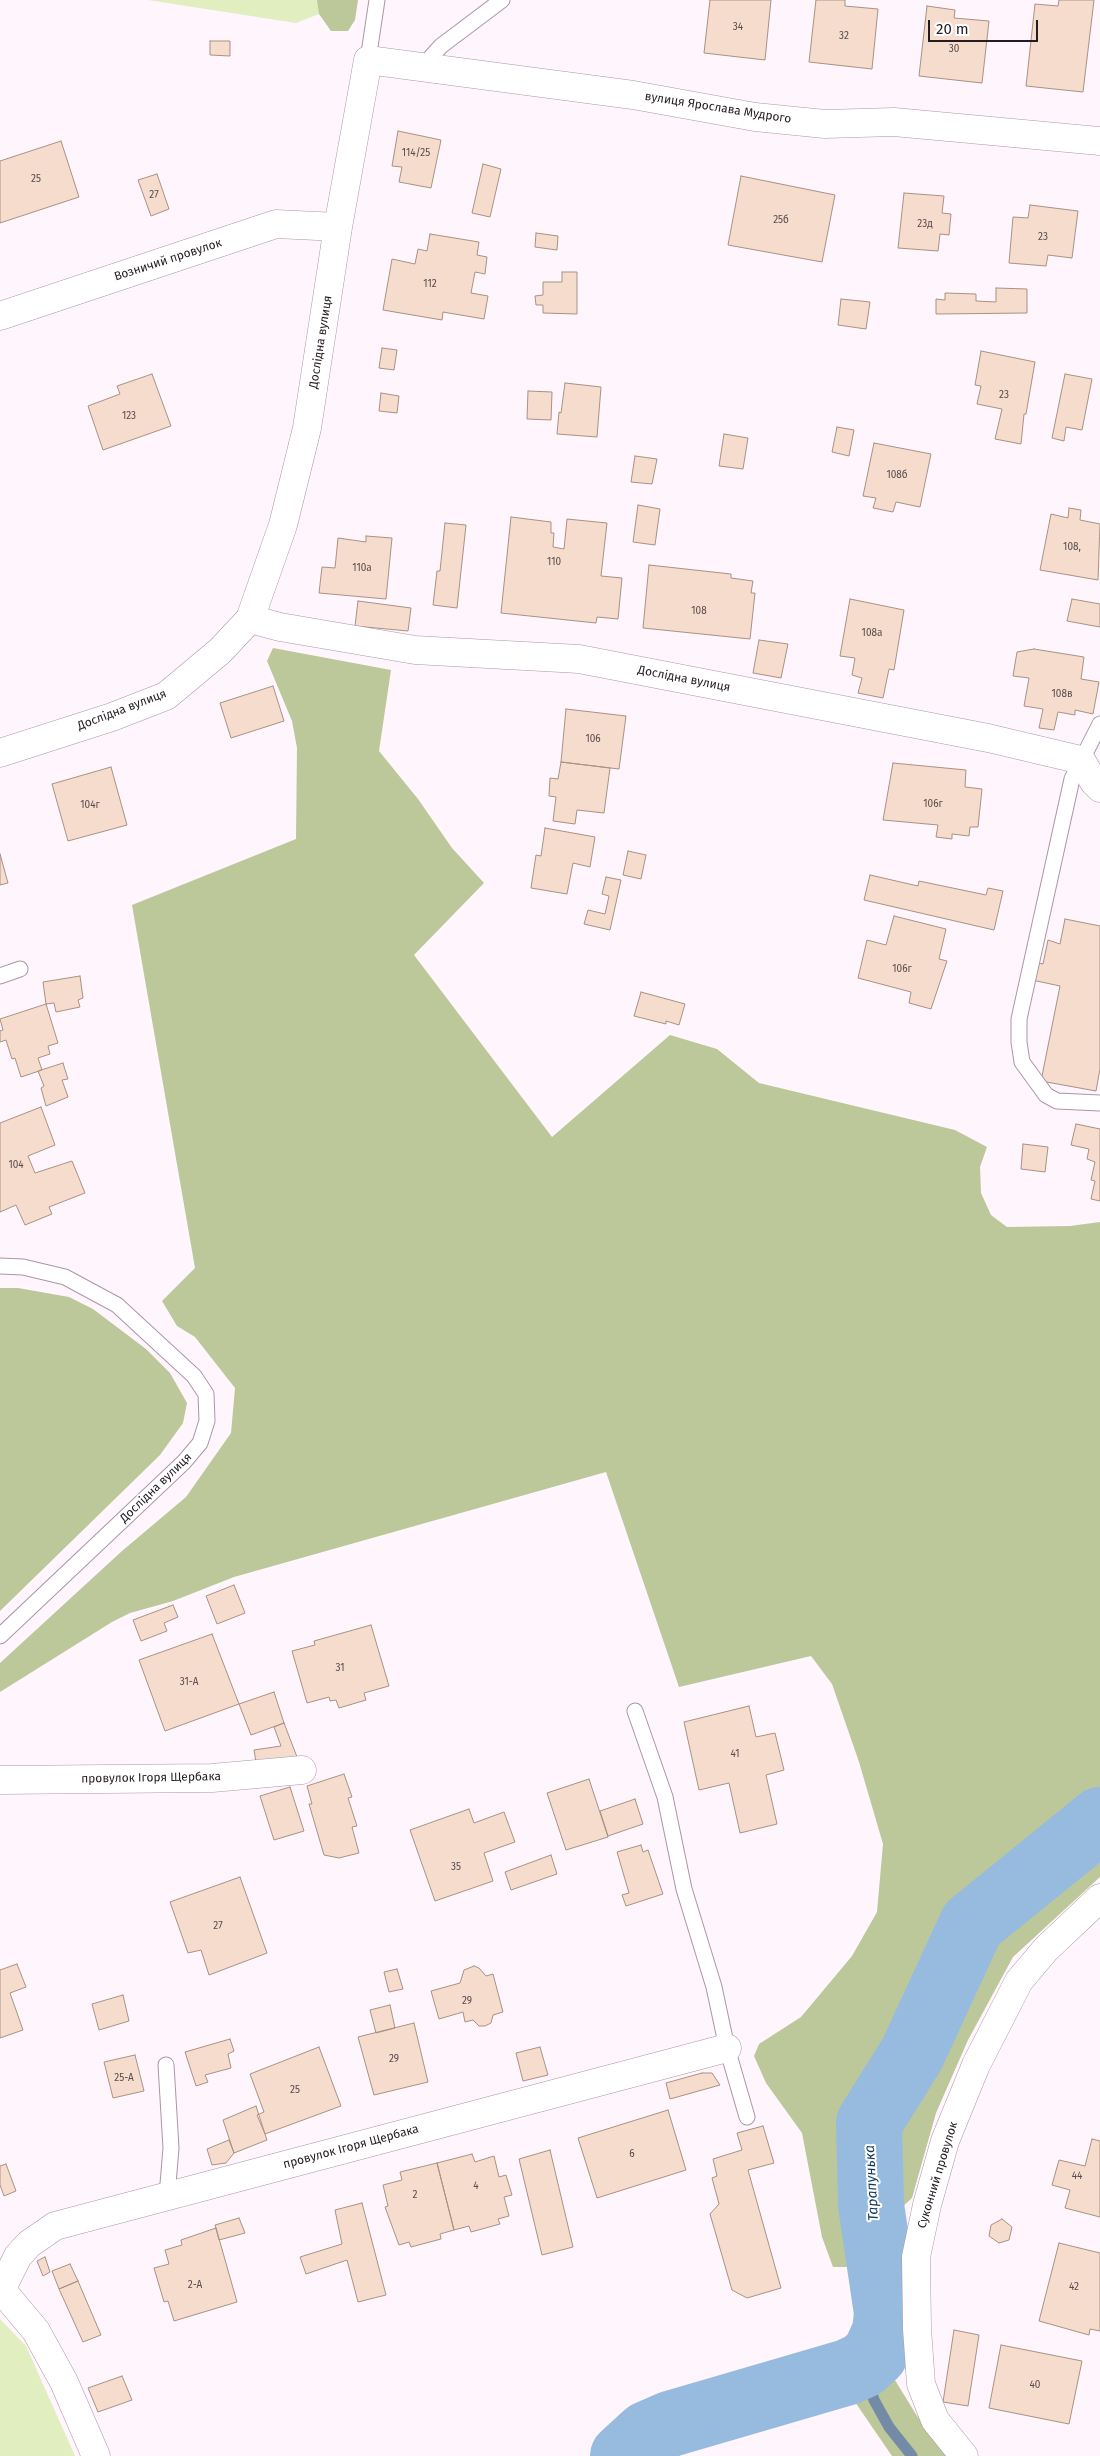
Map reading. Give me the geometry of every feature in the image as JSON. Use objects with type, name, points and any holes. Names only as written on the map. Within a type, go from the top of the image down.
[{"type":"street","name":"вулиця Ярослава Мудрого","points":[[368,60],[633,94],[754,117],[825,124],[894,122],[1100,141]]},
{"type":"street","name":"Дослідна вулиця","points":[[0,753],[112,717],[166,696],[220,651],[250,618],[283,525],[307,428],[338,227],[368,60]]},
{"type":"street","name":"Возничий провулок","points":[[0,316],[276,224],[338,227]]},
{"type":"street","name":"Дослідна вулиця","points":[[250,618],[280,627],[415,650],[579,659],[988,738],[1081,760]]},
{"type":"street","points":[[1081,760],[1094,782],[1100,788]]},
{"type":"street","name":"провулок Ігоря Щербака","points":[[0,1780],[212,1778],[302,1770]]},
{"type":"street","name":"Суконний провулок","points":[[964,2456],[935,2420],[921,2384],[917,2330],[916,2257],[927,2205],[945,2141],[976,2065],[1019,1981],[1046,1949],[1100,1898]]},
{"type":"street","name":"провулок Ігоря Щербака","points":[[96,2456],[64,2382],[36,2331],[1,2288],[18,2256],[29,2244],[55,2226],[727,2048]]},
{"type":"lane","points":[[368,60],[377,0]]},
{"type":"lane","points":[[422,66],[441,46],[502,0]]},
{"type":"lane","points":[[1100,724],[1091,746],[1081,760],[1072,780],[1019,1019],[1019,1042],[1022,1062],[1046,1094],[1057,1101],[1100,1103]]},
{"type":"lane","points":[[0,976],[20,969]]},
{"type":"lane","name":"Дослідна вулиця","points":[[0,1266],[23,1267],[65,1277],[117,1305],[194,1376],[206,1394],[207,1421],[200,1443],[184,1462],[0,1636]]},
{"type":"lane","points":[[635,1711],[665,1797],[684,1889],[714,1987],[727,2048],[747,2117]]},
{"type":"lane","points":[[166,2065],[171,2148],[167,2196]]},
{"type":"green space","points":[[148,0],[320,0],[319,14],[296,23]]},
{"type":"green space","points":[[317,0],[358,0],[355,20],[348,31],[331,31],[319,14]]},
{"type":"green space","points":[[273,648],[391,670],[379,751],[418,799],[452,848],[484,883],[414,955],[552,1137],[670,1035],[717,1049],[759,1083],[955,1130],[987,1147],[980,1167],[981,1193],[991,1215],[1007,1227],[1070,1226],[1100,1222],[1100,1877],[1013,1957],[968,2040],[936,2113],[912,2198],[883,2225],[886,2253],[869,2255],[859,2267],[833,2267],[822,2237],[802,2133],[766,2083],[754,2056],[759,2044],[801,2017],[852,1956],[877,1912],[883,1844],[859,1762],[832,1684],[811,1656],[679,1687],[606,1472],[234,1577],[173,1601],[130,1613],[112,1622],[0,1692],[0,1663],[122,1551],[186,1497],[231,1433],[235,1388],[195,1337],[177,1326],[162,1301],[195,1268],[132,905],[296,839],[297,748],[292,721],[267,661]]},
{"type":"green space","points":[[0,1288],[18,1288],[69,1297],[93,1309],[146,1349],[170,1373],[187,1403],[183,1423],[160,1455],[0,1611]]},
{"type":"green space","points":[[0,2319],[26,2346],[75,2456],[0,2456]]},
{"type":"green space","points":[[877,2369],[890,2372],[917,2416],[947,2456],[892,2456],[855,2402],[855,2381]]},
{"type":"green space","points":[[656,2408],[668,2456],[602,2456]]},
{"type":"water","points":[[800,2380],[806,2396],[708,2434],[671,2431],[666,2411]]},
{"type":"building","points":[[710,0],[771,0],[765,60],[704,53]]},
{"type":"building","points":[[816,0],[845,0],[845,6],[878,9],[872,69],[809,62]]},
{"type":"building","points":[[1059,0],[1094,0],[1083,92],[1026,86],[1035,4],[1058,6]]},
{"type":"building","points":[[927,6],[955,10],[954,18],[989,21],[982,83],[919,76]]},
{"type":"building","points":[[210,41],[230,41],[230,56],[210,55]]},
{"type":"building","points":[[398,131],[441,140],[431,188],[399,182],[402,167],[392,166]]},
{"type":"building","points":[[61,141],[79,197],[0,223],[0,161]]},
{"type":"building","points":[[483,164],[501,169],[490,217],[472,213]]},
{"type":"building","points":[[157,174],[169,209],[151,216],[138,180]]},
{"type":"building","points":[[741,176],[835,195],[822,262],[728,245]]},
{"type":"building","points":[[904,193],[944,196],[942,213],[951,214],[949,235],[940,234],[938,251],[898,248]]},
{"type":"building","points":[[1030,205],[1078,211],[1072,258],[1048,255],[1046,266],[1009,263],[1013,217],[1028,218]]},
{"type":"building","points":[[536,233],[558,236],[557,250],[535,247]]},
{"type":"building","points":[[430,234],[479,242],[477,255],[487,257],[485,274],[475,272],[471,293],[488,296],[484,319],[443,312],[442,320],[383,310],[392,259],[415,264],[418,249],[427,251]]},
{"type":"building","points":[[562,272],[577,272],[577,314],[543,313],[543,305],[536,305],[535,296],[543,295],[543,282],[562,282]]},
{"type":"building","points":[[996,288],[1027,289],[1027,313],[936,314],[936,299],[945,300],[945,293],[976,294],[976,301],[996,302]]},
{"type":"building","points":[[841,299],[870,302],[866,329],[838,325]]},
{"type":"building","points":[[382,348],[397,350],[394,370],[379,368]]},
{"type":"building","points":[[981,351],[1035,362],[1026,414],[1024,414],[1021,444],[995,439],[1002,409],[977,404],[981,386],[975,385]]},
{"type":"building","points":[[152,374],[171,426],[103,450],[88,406],[120,394],[117,386]]},
{"type":"building","points":[[1065,374],[1092,379],[1082,430],[1066,427],[1064,441],[1052,438]]},
{"type":"building","points":[[565,383],[601,387],[597,437],[557,434]]},
{"type":"building","points":[[528,391],[552,392],[551,420],[527,419]]},
{"type":"building","points":[[381,393],[399,396],[397,413],[379,411]]},
{"type":"building","points":[[837,427],[854,430],[849,456],[832,452]]},
{"type":"building","points":[[724,434],[748,438],[743,469],[719,466]]},
{"type":"building","points":[[874,443],[931,454],[920,507],[896,502],[893,512],[873,508],[876,498],[863,496]]},
{"type":"building","points":[[635,456],[657,459],[652,484],[631,482]]},
{"type":"building","points":[[638,505],[660,509],[655,545],[633,542]]},
{"type":"building","points":[[1069,508],[1081,510],[1080,520],[1100,524],[1098,580],[1040,570],[1051,514],[1068,518]]},
{"type":"building","points":[[511,517],[551,522],[551,533],[554,533],[553,547],[564,549],[567,519],[607,523],[601,576],[622,578],[618,619],[597,617],[596,623],[501,613]]},
{"type":"building","points":[[445,523],[466,525],[457,608],[433,605],[437,571],[440,571]]},
{"type":"building","points":[[366,536],[392,538],[386,599],[319,593],[322,567],[335,568],[338,538],[366,542]]},
{"type":"building","points":[[649,565],[731,574],[731,578],[753,581],[751,593],[755,593],[750,639],[643,628]]},
{"type":"building","points":[[850,599],[904,610],[894,670],[889,669],[883,698],[858,693],[862,678],[852,675],[855,658],[840,656]]},
{"type":"building","points":[[1072,599],[1100,604],[1100,627],[1067,621]]},
{"type":"building","points":[[358,601],[411,608],[408,631],[355,626]]},
{"type":"building","points":[[759,640],[788,644],[781,678],[753,673]]},
{"type":"building","points":[[1034,649],[1084,657],[1081,679],[1099,682],[1093,714],[1075,710],[1075,715],[1058,712],[1054,730],[1039,728],[1043,709],[1024,706],[1029,678],[1013,676],[1017,652]]},
{"type":"building","points":[[273,686],[284,721],[231,738],[220,703]]},
{"type":"building","points":[[566,709],[626,716],[619,769],[561,762]]},
{"type":"building","points":[[561,762],[610,768],[604,813],[577,810],[575,824],[553,821],[556,797],[549,796],[550,778],[558,779]]},
{"type":"building","points":[[893,763],[966,770],[965,787],[982,789],[978,827],[970,827],[969,836],[952,834],[952,839],[936,837],[938,825],[883,820]]},
{"type":"building","points":[[111,767],[127,825],[68,841],[52,784]]},
{"type":"building","points":[[545,828],[595,837],[590,867],[573,863],[567,894],[531,888],[536,855],[541,856]]},
{"type":"building","points":[[628,851],[646,855],[641,879],[623,875]]},
{"type":"building","points":[[0,854],[8,883],[0,885]]},
{"type":"building","points":[[870,875],[918,886],[919,881],[986,895],[988,888],[1003,891],[994,930],[864,900]]},
{"type":"building","points":[[606,877],[621,880],[610,930],[584,924],[588,910],[605,914],[609,896],[602,894]]},
{"type":"building","points":[[894,916],[946,929],[939,959],[947,961],[931,1009],[909,1003],[911,992],[858,978],[867,940],[886,945]]},
{"type":"building","points":[[1065,919],[1100,926],[1100,1069],[1096,1091],[1041,1081],[1060,986],[1032,980],[1035,962],[1043,964],[1048,940],[1060,944]]},
{"type":"building","points":[[80,976],[83,998],[78,1000],[80,1007],[56,1012],[54,1003],[46,1004],[43,982]]},
{"type":"building","points":[[641,992],[685,1004],[679,1025],[666,1021],[666,1024],[634,1016]]},
{"type":"building","points":[[46,1004],[58,1043],[48,1046],[50,1054],[38,1058],[42,1070],[21,1077],[15,1058],[12,1059],[6,1040],[0,1042],[0,1031],[3,1030],[0,1019]]},
{"type":"building","points":[[63,1063],[68,1079],[62,1080],[68,1097],[46,1106],[41,1088],[44,1086],[38,1071]]},
{"type":"building","points":[[41,1107],[55,1145],[28,1156],[35,1173],[72,1161],[85,1193],[49,1207],[52,1214],[25,1225],[16,1205],[0,1212],[0,1123]]},
{"type":"building","points":[[1076,1124],[1100,1129],[1100,1201],[1091,1199],[1095,1181],[1091,1180],[1095,1162],[1087,1159],[1089,1149],[1071,1145]]},
{"type":"building","points":[[1023,1144],[1048,1147],[1045,1172],[1021,1169]]},
{"type":"building","points":[[234,1585],[245,1613],[217,1624],[206,1596]]},
{"type":"building","points":[[173,1605],[178,1617],[164,1623],[167,1631],[141,1641],[133,1620]]},
{"type":"building","points":[[371,1625],[389,1686],[364,1693],[366,1700],[339,1708],[336,1700],[330,1701],[329,1697],[307,1703],[292,1651],[315,1645],[314,1641]]},
{"type":"building","points":[[212,1634],[239,1704],[165,1731],[139,1660]]},
{"type":"building","points":[[274,1692],[284,1723],[251,1735],[239,1704]]},
{"type":"building","points":[[749,1706],[756,1737],[775,1733],[784,1770],[766,1775],[777,1824],[740,1833],[729,1783],[699,1790],[684,1722]]},
{"type":"building","points":[[284,1723],[297,1757],[256,1762],[254,1750],[281,1746],[274,1727]]},
{"type":"building","points":[[344,1774],[352,1797],[348,1798],[357,1826],[352,1827],[359,1853],[339,1858],[324,1855],[309,1804],[312,1804],[307,1786]]},
{"type":"building","points":[[589,1779],[608,1837],[566,1850],[547,1793]]},
{"type":"building","points":[[290,1787],[304,1831],[274,1840],[260,1796]]},
{"type":"building","points":[[635,1799],[643,1824],[608,1836],[600,1811]]},
{"type":"building","points":[[469,1809],[474,1823],[504,1812],[515,1842],[484,1853],[493,1881],[435,1901],[410,1830]]},
{"type":"building","points":[[641,1845],[643,1852],[648,1850],[663,1894],[626,1906],[622,1895],[629,1893],[617,1852]]},
{"type":"building","points":[[551,1855],[557,1874],[511,1890],[505,1872]]},
{"type":"building","points":[[240,1877],[267,1953],[209,1975],[201,1950],[188,1953],[170,1902]]},
{"type":"building","points":[[17,1964],[26,1987],[10,1993],[23,2030],[0,2038],[0,1970]]},
{"type":"building","points":[[474,1966],[479,1968],[486,1976],[493,1974],[503,2012],[493,2015],[491,2023],[485,2026],[479,2026],[473,2020],[465,2022],[463,2012],[439,2019],[431,1991],[460,1983],[464,1970]]},
{"type":"building","points":[[397,1969],[403,1989],[389,1992],[384,1972]]},
{"type":"building","points":[[123,1995],[129,2021],[99,2030],[92,2004]]},
{"type":"building","points":[[390,2005],[395,2028],[376,2033],[370,2010]]},
{"type":"building","points":[[414,2023],[428,2082],[374,2095],[358,2037]]},
{"type":"building","points":[[230,2039],[234,2051],[228,2054],[231,2068],[205,2075],[208,2082],[196,2086],[185,2052]]},
{"type":"building","points":[[319,2047],[341,2106],[265,2134],[257,2115],[264,2112],[250,2074]]},
{"type":"building","points":[[540,2047],[548,2075],[523,2081],[516,2053]]},
{"type":"building","points":[[135,2055],[144,2091],[113,2098],[104,2062]]},
{"type":"building","points":[[702,2073],[712,2073],[720,2085],[670,2099],[666,2083]]},
{"type":"building","points":[[256,2106],[267,2140],[234,2153],[223,2120]]},
{"type":"building","points":[[668,2110],[686,2170],[597,2198],[578,2138]]},
{"type":"building","points":[[763,2126],[774,2163],[748,2170],[781,2288],[747,2298],[732,2290],[710,2214],[719,2204],[712,2178],[717,2176],[713,2159],[742,2150],[737,2133]]},
{"type":"building","points":[[1092,2139],[1100,2141],[1100,2217],[1065,2208],[1070,2190],[1052,2185],[1059,2160],[1085,2166]]},
{"type":"building","points":[[229,2140],[234,2153],[226,2163],[212,2165],[207,2149]]},
{"type":"building","points":[[550,2150],[573,2247],[542,2255],[519,2159]]},
{"type":"building","points":[[472,2154],[475,2162],[494,2156],[499,2177],[506,2175],[512,2195],[504,2197],[509,2216],[498,2219],[500,2224],[471,2232],[469,2226],[454,2230],[437,2163]]},
{"type":"building","points":[[437,2163],[454,2230],[440,2234],[441,2239],[411,2247],[409,2242],[399,2245],[385,2207],[388,2206],[383,2185],[402,2180],[400,2172]]},
{"type":"building","points":[[6,2164],[16,2191],[4,2196],[0,2185],[0,2166]]},
{"type":"building","points":[[362,2203],[386,2295],[358,2302],[347,2260],[306,2274],[300,2257],[342,2244],[335,2210]]},
{"type":"building","points":[[239,2218],[245,2233],[219,2240],[215,2225]]},
{"type":"building","points":[[1002,2219],[1012,2227],[1009,2240],[999,2243],[989,2236],[991,2225]]},
{"type":"building","points":[[216,2228],[237,2302],[174,2321],[168,2301],[164,2302],[154,2268],[169,2264],[165,2250],[182,2245],[181,2240]]},
{"type":"building","points":[[1059,2243],[1100,2253],[1100,2331],[1090,2329],[1089,2335],[1039,2321]]},
{"type":"building","points":[[45,2257],[50,2272],[43,2276],[37,2261]]},
{"type":"building","points":[[70,2264],[78,2281],[59,2289],[52,2271]]},
{"type":"building","points":[[78,2281],[101,2335],[83,2342],[59,2289]]},
{"type":"building","points":[[954,2330],[979,2335],[968,2406],[943,2402]]},
{"type":"building","points":[[1001,2345],[1082,2361],[1069,2424],[989,2408]]},
{"type":"building","points":[[122,2376],[132,2400],[98,2412],[88,2388]]},
{"type":"waterway","name":"Тарапунька","points":[[623,2456],[647,2434],[670,2424],[848,2372],[863,2365],[875,2354],[885,2332],[887,2313],[871,2205],[869,2123],[912,2054],[972,1924],[1100,1820]]},
{"type":"waterway","points":[[863,2365],[874,2400],[889,2427],[912,2456]]}]
